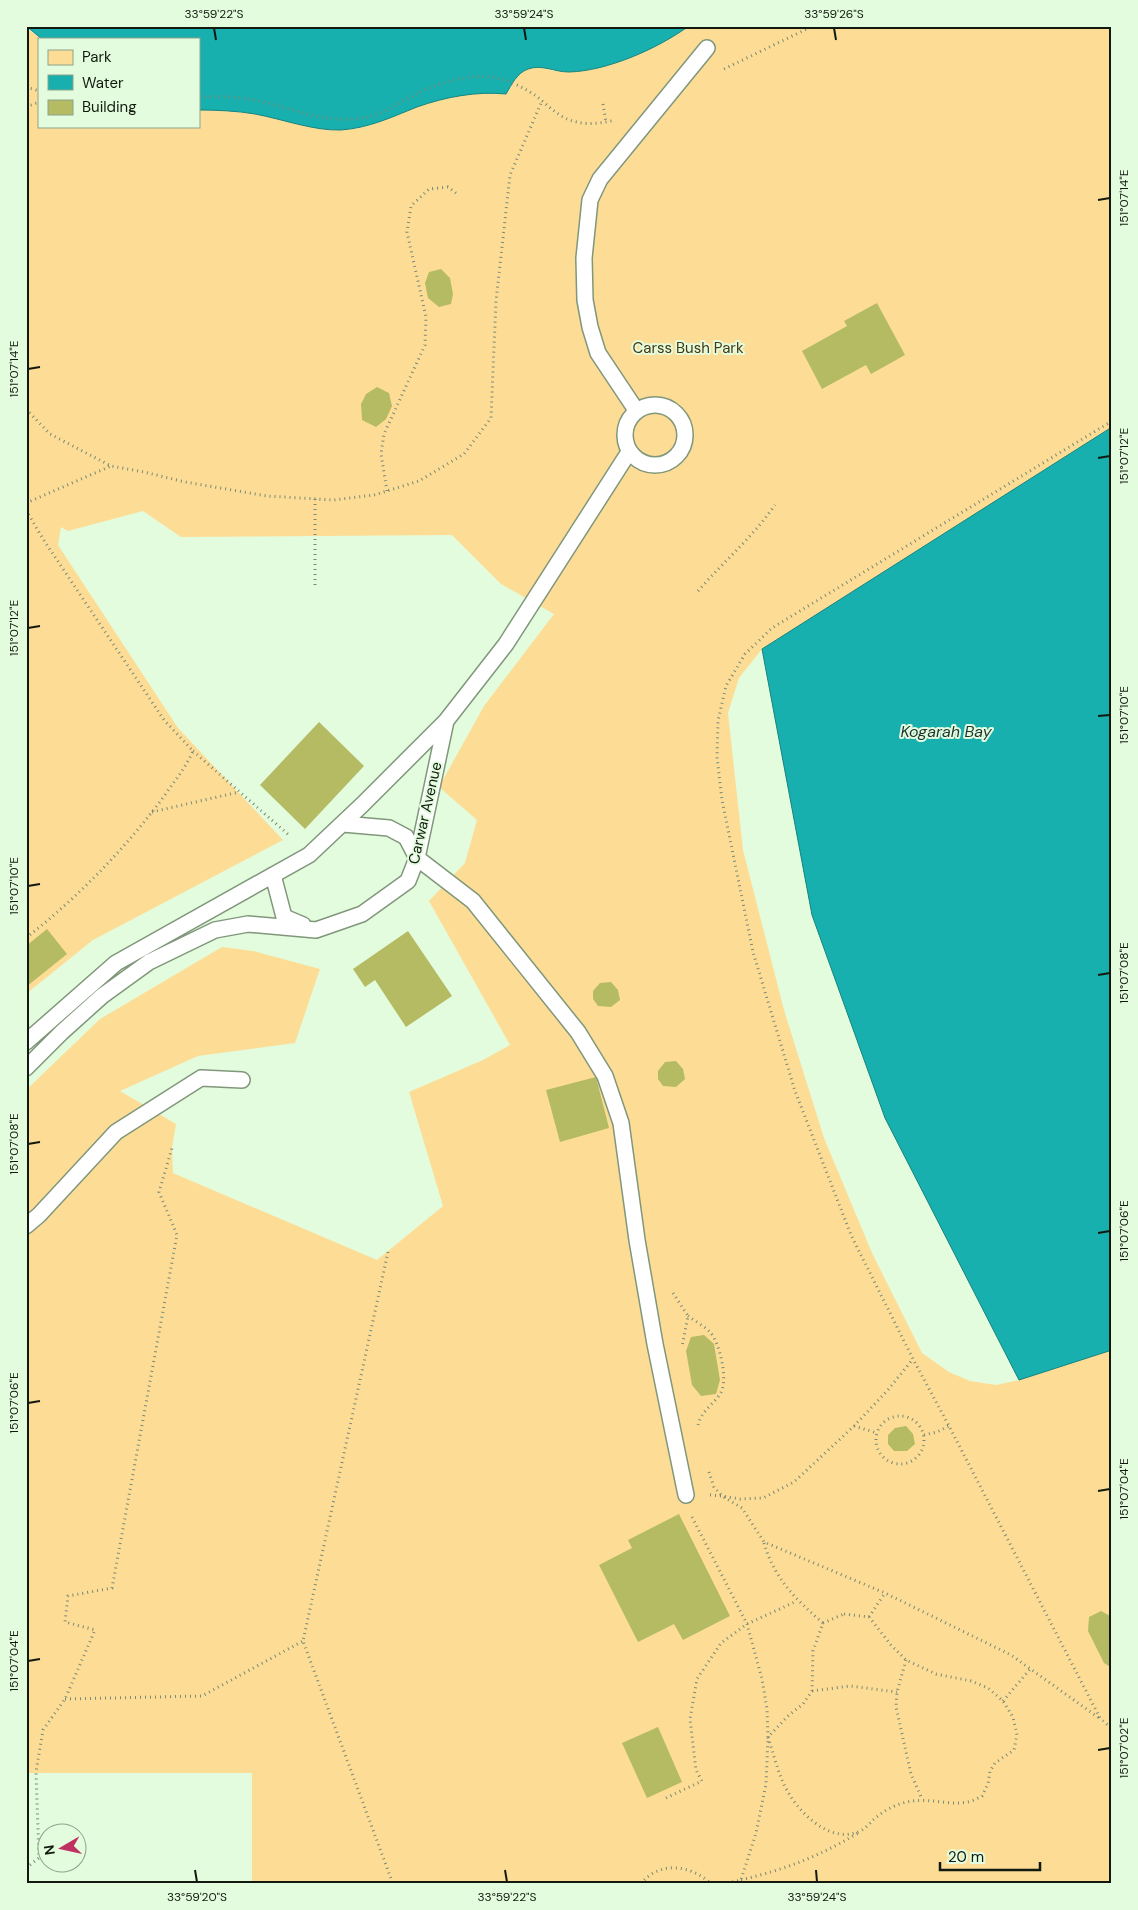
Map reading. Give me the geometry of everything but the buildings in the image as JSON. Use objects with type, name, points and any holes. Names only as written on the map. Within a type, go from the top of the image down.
[{"type":"lane","points":[[636,410],[598,353],[590,327],[585,300],[584,258],[590,200],[600,179],[707,48]]},
{"type":"lane","points":[[655,404],[665,406],[674,411],[681,419],[686,439],[682,450],[676,458],[656,466],[646,464],[629,452],[625,443],[626,425],[636,410],[655,404]]},
{"type":"lane","name":"Carwar Avenue","points":[[26,1042],[116,963],[309,855],[343,824],[446,721],[506,644],[629,452]]},
{"type":"lane","name":"Carwar Avenue","points":[[26,1068],[102,996],[149,962],[215,930],[248,924],[316,930],[362,914],[408,881],[417,858],[446,721]]},
{"type":"lane","points":[[343,824],[389,828],[406,837],[417,858],[473,901],[578,1032],[605,1076],[621,1123],[654,1344],[686,1495]]},
{"type":"lane","points":[[273,875],[284,917],[316,930]]},
{"type":"lane","points":[[26,1226],[39,1216],[116,1132],[201,1078],[242,1080]]},
{"type":"path","points":[[200,97],[226,96],[260,101],[319,118],[340,120],[365,118],[387,110],[418,92],[470,77],[491,77],[515,84]]},
{"type":"path","points":[[26,87],[38,91]]},
{"type":"path","points":[[26,409],[50,434],[111,466],[185,482],[267,496],[334,500],[374,495],[419,481],[464,454],[491,418],[496,302],[510,175],[542,101]]},
{"type":"path","points":[[26,107],[38,102]]},
{"type":"path","points":[[603,104],[606,122]]},
{"type":"path","points":[[387,491],[381,454],[384,434],[425,345],[426,317],[406,232],[411,206],[429,189],[448,187],[457,194]]},
{"type":"path","points":[[1100,1718],[913,1359],[851,1235],[795,1091],[751,942],[722,800],[717,757],[718,721],[726,686],[745,654],[772,628],[1112,421]]},
{"type":"path","points":[[26,503],[111,466]]},
{"type":"path","points":[[315,498],[315,585]]},
{"type":"path","points":[[698,591],[741,548],[775,505]]},
{"type":"path","points":[[26,510],[43,539],[164,720],[193,751],[295,840]]},
{"type":"path","points":[[26,938],[55,916],[104,868],[152,813],[185,767],[193,751]]},
{"type":"path","points":[[152,813],[240,792]]},
{"type":"path","points":[[26,1868],[39,1858],[36,1772],[42,1730],[65,1699],[95,1630],[64,1622],[68,1596],[112,1588],[177,1235],[160,1192],[172,1148]]},
{"type":"path","points":[[388,1252],[303,1640],[393,1884]]},
{"type":"path","points":[[668,1286],[688,1316],[710,1331],[717,1341],[724,1380],[721,1393],[699,1419],[697,1431],[695,1422]]},
{"type":"path","points":[[681,1349],[688,1316]]},
{"type":"path","points":[[741,1880],[756,1833],[766,1784],[767,1709],[762,1679],[747,1624],[693,1519],[686,1495],[722,1496],[740,1499],[763,1498],[794,1482],[854,1426],[887,1391],[913,1359]]},
{"type":"path","points":[[893,1416],[909,1417],[916,1421],[924,1435],[922,1451],[917,1458],[902,1464],[894,1463],[882,1455],[876,1441],[877,1433],[886,1420],[893,1416]]},
{"type":"path","points":[[854,1426],[877,1433]]},
{"type":"path","points":[[924,1435],[949,1426]]},
{"type":"path","points":[[707,1464],[714,1487],[722,1496],[742,1508],[764,1542],[769,1561],[797,1601],[823,1623]]},
{"type":"path","points":[[764,1542],[886,1593],[1011,1655],[1100,1718],[1112,1729]]},
{"type":"path","points":[[869,1617],[886,1593]]},
{"type":"path","points":[[666,1798],[702,1781],[696,1770],[690,1719],[697,1678],[722,1643],[747,1624],[797,1601]]},
{"type":"path","points":[[724,1884],[778,1871],[810,1859],[863,1830],[885,1810],[903,1803],[922,1799],[968,1802],[982,1796],[988,1784],[990,1771],[995,1763],[1014,1750],[1017,1735],[1014,1717],[1003,1701],[988,1688],[971,1681],[936,1674],[906,1660],[891,1645],[869,1617],[844,1614],[823,1623],[813,1651],[812,1691],[803,1704],[789,1715],[768,1738]]},
{"type":"path","points":[[65,1699],[202,1696],[303,1640]]},
{"type":"path","points":[[906,1660],[897,1692],[896,1708],[911,1774],[922,1799]]},
{"type":"path","points":[[1003,1701],[1031,1668]]},
{"type":"path","points":[[812,1691],[850,1686],[897,1692]]},
{"type":"path","points":[[768,1738],[776,1765],[788,1792],[805,1816],[824,1829],[839,1834],[852,1834],[863,1830]]},
{"type":"path","points":[[641,1884],[645,1878],[658,1871],[673,1867],[689,1869],[702,1875],[711,1884]]},
{"type":"green space","name":"Carss Bush Park","points":[[689,26],[729,26],[733,29],[739,26],[1112,26],[1112,427],[762,649],[739,678],[728,713],[743,850],[784,1010],[824,1138],[872,1253],[922,1353],[949,1372],[970,1381],[996,1385],[1019,1380],[1112,1350],[1112,1884],[252,1884],[252,1773],[26,1773],[26,1090],[100,1019],[222,947],[253,951],[320,969],[295,1043],[198,1056],[120,1091],[176,1124],[172,1148],[173,1173],[377,1260],[443,1206],[409,1092],[483,1060],[510,1045],[429,901],[465,863],[477,820],[439,787],[484,706],[554,614],[501,584],[452,535],[181,537],[143,511],[68,531],[61,527],[58,545],[178,728],[283,840],[93,940],[26,994],[26,28],[41,38],[38,38],[38,128],[200,128],[200,110],[202,110],[249,113],[308,127],[330,130],[351,129],[371,125],[439,100],[472,94],[506,94],[520,73],[530,68],[542,66],[553,71],[595,69],[655,46]]},
{"type":"water","points":[[26,26],[689,26],[647,50],[599,68],[569,72],[543,68],[528,69],[518,76],[506,94],[472,94],[439,100],[371,124],[341,130],[309,127],[248,113],[200,110],[200,38],[41,38]]},
{"type":"water","name":"Kogarah Bay","points":[[1112,427],[1112,1350],[1019,1380],[885,1118],[812,915],[762,649]]}]
